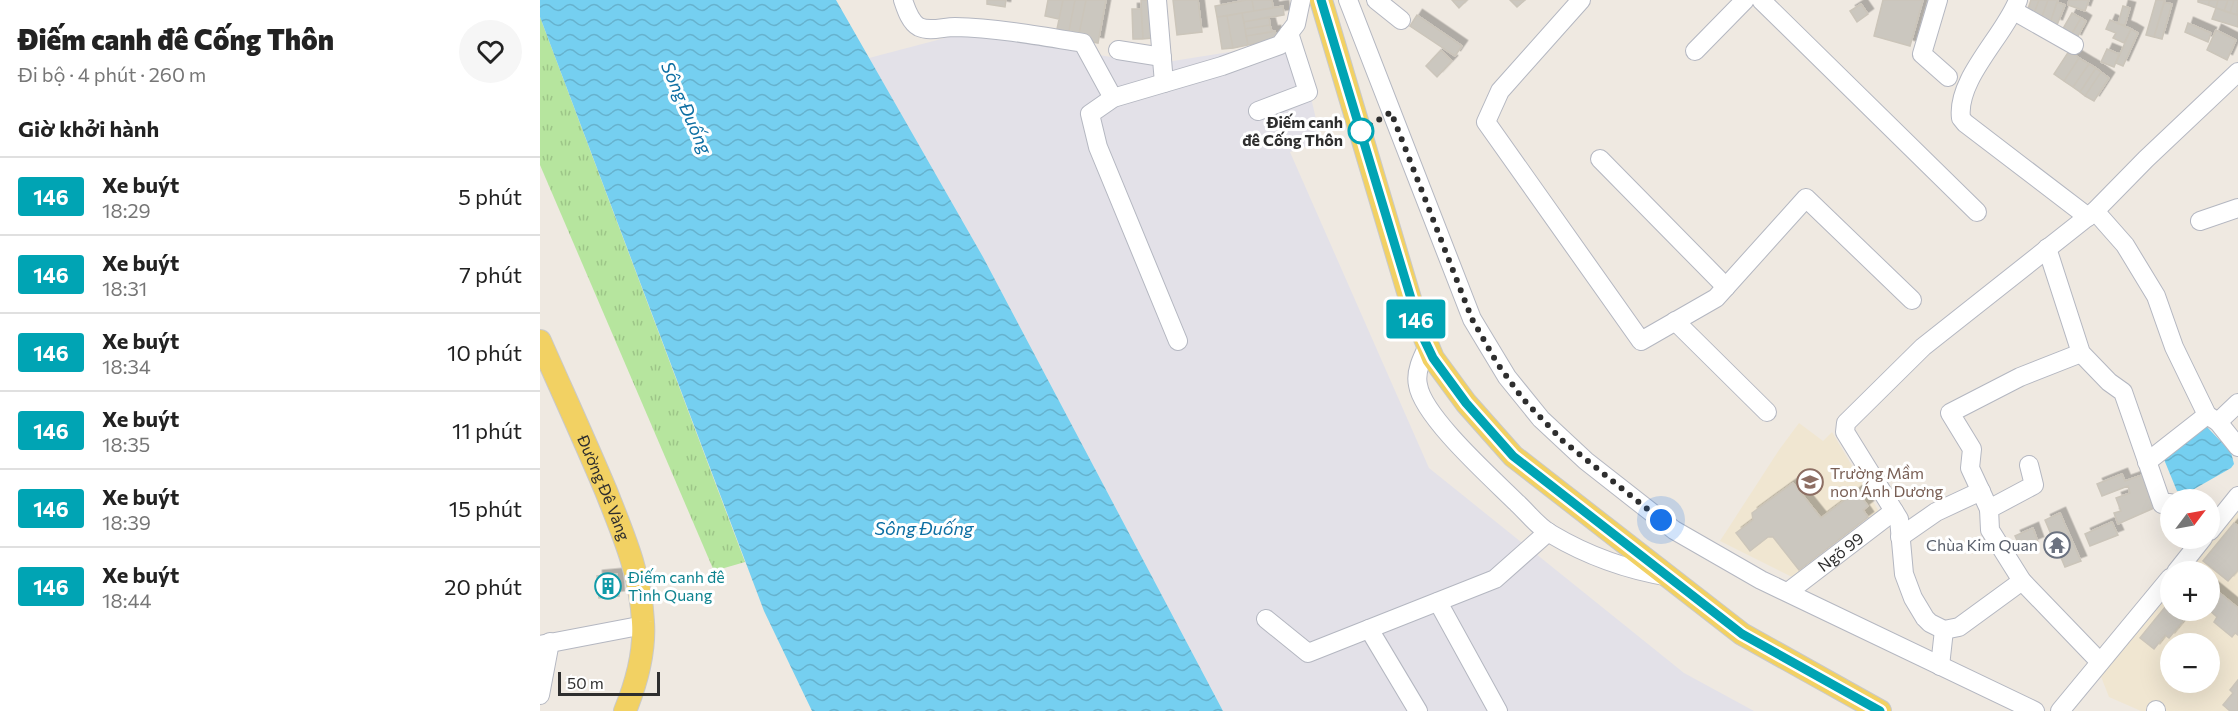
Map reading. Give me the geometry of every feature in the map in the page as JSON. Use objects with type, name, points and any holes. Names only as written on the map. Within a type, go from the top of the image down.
[{"type":"main road","points":[[1321,0],[1414,312],[1433,358],[1466,403],[1513,456],[1742,634],[1880,711]]},
{"type":"main road","name":"Đường Đê Vàng","points":[[540,340],[596,466],[630,552],[642,598],[644,625],[639,666],[626,711]]},
{"type":"street","points":[[903,0],[908,15],[916,26],[927,30],[952,27],[990,28],[1083,43],[1113,98]]},
{"type":"street","points":[[1157,0],[1164,83]]},
{"type":"street","points":[[1348,0],[1472,319],[1488,349],[1512,384],[1541,419],[1563,441],[1674,530],[1788,592],[2035,711]]},
{"type":"street","points":[[1581,0],[1500,91],[1486,122],[1641,341],[1716,298],[1806,198],[1912,300]]},
{"type":"street","points":[[1695,51],[1745,0]]},
{"type":"street","points":[[1761,0],[1977,212]]},
{"type":"street","points":[[1938,0],[1923,54],[1948,77]]},
{"type":"street","points":[[1380,1],[1401,20]]},
{"type":"street","points":[[1178,341],[1098,147],[1090,114],[1113,98],[1222,66],[1280,45],[1296,24],[1299,3]]},
{"type":"street","points":[[2074,45],[2016,6],[1990,45],[1965,90],[1961,118],[2092,214],[2125,246],[2156,296],[2174,347],[2213,419],[2238,447]]},
{"type":"street","points":[[1258,111],[1308,92],[1289,33]]},
{"type":"street","points":[[1118,50],[1162,57]]},
{"type":"street","points":[[2022,582],[1965,624],[1952,630],[1937,627],[1924,618],[1904,574],[1899,519],[1845,432],[1846,423],[1923,347],[2092,214],[2238,70],[2238,57]]},
{"type":"street","points":[[1600,159],[1726,287]]},
{"type":"street","points":[[2200,220],[2238,208]]},
{"type":"street","points":[[2047,248],[2081,353],[2122,392],[2160,498]]},
{"type":"street","points":[[1675,321],[1767,412]]},
{"type":"street","points":[[1428,346],[1418,374],[1417,384],[1426,403],[1465,451],[1548,532],[1609,562],[1639,572],[1670,577]]},
{"type":"street","points":[[2081,353],[2020,377],[1950,413],[1972,449],[1970,468],[1989,509],[1990,530],[2022,582],[2100,662]]},
{"type":"street","points":[[2147,462],[2238,403]]},
{"type":"street","points":[[1989,509],[2034,485],[2029,465]]},
{"type":"street","points":[[1900,537],[1949,504],[1980,491]]},
{"type":"street","points":[[2220,514],[2238,496]]},
{"type":"street","name":"Ngõ 99","points":[[1788,592],[1894,511]]},
{"type":"street","points":[[1266,619],[1308,653],[1495,579],[1548,532]]},
{"type":"street","points":[[2185,561],[2194,549]]},
{"type":"street","points":[[2060,711],[2160,590]]},
{"type":"street","points":[[1438,602],[1498,711]]},
{"type":"street","points":[[540,695],[545,644],[644,625]]},
{"type":"street","points":[[1369,629],[1418,711]]},
{"type":"street","points":[[1940,666],[1944,630]]},
{"type":"street","points":[[1840,688],[1854,711]]},
{"type":"shaded area","points":[[964,33],[1154,64],[1298,41],[1321,141],[1290,152],[1429,468],[1684,673],[1754,711],[1223,711],[983,257],[869,58]]},
{"type":"shaded area","name":"Trường Mầm non Ánh Dương","points":[[1799,423],[1823,441],[1832,432],[1881,515],[1796,579],[1720,541]]},
{"type":"shaded area","points":[[2238,502],[2238,711],[2141,711],[2109,697],[2100,674],[2160,599],[2160,621],[2220,621],[2220,561],[2190,561],[2200,549],[2220,549],[2220,524]]},
{"type":"green space","points":[[540,17],[745,562],[714,571],[540,165]]},
{"type":"water","name":"Sông Đuống","points":[[540,0],[836,0],[983,257],[1223,711],[812,711],[764,611],[540,17]]},
{"type":"water","points":[[2207,427],[2231,452],[2234,464],[2194,489],[2176,489],[2163,457],[2202,428]]},
{"type":"building","points":[[987,0],[1006,0],[1005,7],[987,4]]},
{"type":"building","points":[[1048,0],[1063,0],[1059,19],[1045,16]]},
{"type":"building","points":[[1063,0],[1075,0],[1068,36],[1056,34]]},
{"type":"building","points":[[1075,0],[1086,0],[1078,39],[1068,36]]},
{"type":"building","points":[[1086,0],[1106,0],[1098,43],[1078,39]]},
{"type":"building","points":[[1141,0],[1150,0],[1152,38],[1143,39]]},
{"type":"building","points":[[1173,0],[1198,0],[1202,32],[1177,35]]},
{"type":"building","points":[[1252,0],[1254,11],[1217,17],[1215,6]]},
{"type":"building","points":[[1252,0],[1272,0],[1273,8],[1254,11]]},
{"type":"building","points":[[1452,0],[1467,0],[1459,8]]},
{"type":"building","points":[[1510,0],[1525,0],[1517,7]]},
{"type":"building","points":[[1883,0],[1923,0],[1910,46],[1874,36]]},
{"type":"building","points":[[2031,0],[2039,0],[2034,14],[2028,9]]},
{"type":"building","points":[[2039,0],[2048,0],[2041,19],[2033,16]]},
{"type":"building","points":[[2048,0],[2058,0],[2050,23],[2041,19]]},
{"type":"building","points":[[2069,0],[2089,0],[2085,11],[2068,5]]},
{"type":"building","points":[[2156,0],[2165,0],[2154,37],[2146,35]]},
{"type":"building","points":[[2198,0],[2210,0],[2208,5]]},
{"type":"building","points":[[2210,0],[2218,0],[2216,8],[2208,5]]},
{"type":"building","points":[[2218,0],[2228,0],[2224,11],[2216,8]]},
{"type":"building","points":[[2228,0],[2234,0],[2230,13],[2224,11]]},
{"type":"building","points":[[2234,0],[2238,0],[2237,15],[2230,13]]},
{"type":"building","points":[[2057,2],[2065,5],[2057,25],[2050,23]]},
{"type":"building","points":[[2164,2],[2172,4],[2162,39],[2154,37]]},
{"type":"building","points":[[1861,4],[1868,14],[1857,22],[1850,11]]},
{"type":"building","points":[[1283,6],[1284,15],[1244,22],[1242,13]]},
{"type":"building","points":[[2123,6],[2130,8],[2125,25],[2118,24]]},
{"type":"building","points":[[2216,8],[2238,15],[2238,27],[2212,19]]},
{"type":"building","points":[[1132,9],[1141,9],[1143,39],[1133,39]]},
{"type":"building","points":[[1242,13],[1248,45],[1233,48],[1227,16]]},
{"type":"building","points":[[2072,13],[2081,18],[2070,37],[2061,32]]},
{"type":"building","points":[[1417,15],[1462,46],[1455,56],[1410,26]]},
{"type":"building","points":[[1227,16],[1233,48],[1222,49],[1217,17]]},
{"type":"building","points":[[1269,17],[1270,25],[1245,29],[1244,22]]},
{"type":"building","points":[[2081,18],[2086,21],[2076,40],[2070,37]]},
{"type":"building","points":[[2110,20],[2131,29],[2124,43],[2113,38],[2116,33],[2106,29]]},
{"type":"building","points":[[2188,23],[2211,33],[2208,42],[2185,32]]},
{"type":"building","points":[[1270,25],[1272,32],[1246,36],[1245,29]]},
{"type":"building","points":[[2131,29],[2138,33],[2123,66],[2116,63]]},
{"type":"building","points":[[2216,30],[2236,40],[2227,60],[2207,50]]},
{"type":"building","points":[[1275,31],[1277,40],[1248,45],[1246,36]]},
{"type":"building","points":[[2107,49],[2119,54],[2114,67],[2101,62]]},
{"type":"building","points":[[1441,50],[1452,61],[1437,77],[1426,66]]},
{"type":"building","points":[[2069,51],[2079,58],[2064,81],[2054,74]]},
{"type":"building","points":[[2079,58],[2089,64],[2073,87],[2064,81]]},
{"type":"building","points":[[2089,64],[2096,68],[2080,92],[2073,87]]},
{"type":"building","points":[[2096,68],[2101,72],[2085,96],[2080,92]]},
{"type":"building","points":[[2101,72],[2109,78],[2094,101],[2085,96]]},
{"type":"building","points":[[2122,474],[2125,481],[2142,475],[2154,508],[2118,524],[2114,513],[2121,511],[2116,498],[2130,493],[2128,486],[2102,496],[2097,484]]},
{"type":"building","points":[[1793,483],[1821,518],[1857,491],[1868,506],[1863,510],[1868,517],[1799,570],[1773,537],[1768,537],[1750,551],[1736,533],[1753,520],[1752,513]]},
{"type":"building","points":[[2060,513],[2081,561],[2065,567],[2045,520]]},
{"type":"building","points":[[2112,522],[2118,535],[2090,546],[2085,534]]},
{"type":"building","points":[[2234,523],[2238,526],[2238,570],[2228,581],[2220,575],[2220,561],[2203,561],[2213,549],[2220,549],[2220,540]]},
{"type":"building","points":[[2033,528],[2038,542],[2021,549],[2015,536]]},
{"type":"building","name":"Điếm canh đê Tình Quang","points":[[617,574],[619,596],[599,598],[597,576]]},
{"type":"building","points":[[2220,593],[2238,608],[2238,635],[2235,633],[2232,637],[2214,622],[2220,621]]},
{"type":"building","points":[[2160,613],[2160,621],[2183,621],[2173,633],[2160,633],[2160,641],[2154,649],[2140,638]]},
{"type":"building","points":[[2238,680],[2238,711],[2230,711],[2223,705],[2233,693],[2230,690]]},
{"type":"bus line","name":"146","points":[[1321,0],[1422,335],[1433,358],[1466,403],[1513,456],[1742,634],[1880,711]]},
{"type":"place","name":"Điếm canh đê Cống Thôn","points":[[1361,131]]},
{"type":"place","name":"Trường Mầm non Ánh Dương","points":[[1810,482]]},
{"type":"place","name":"Chùa Kim Quan","points":[[2057,545]]},
{"type":"place","name":"Điếm canh đê Tình Quang","points":[[608,586]]},
{"type":"route","points":[[1361,131],[1391,112],[1472,319],[1488,349],[1523,399],[1563,441],[1661,520]]}]
